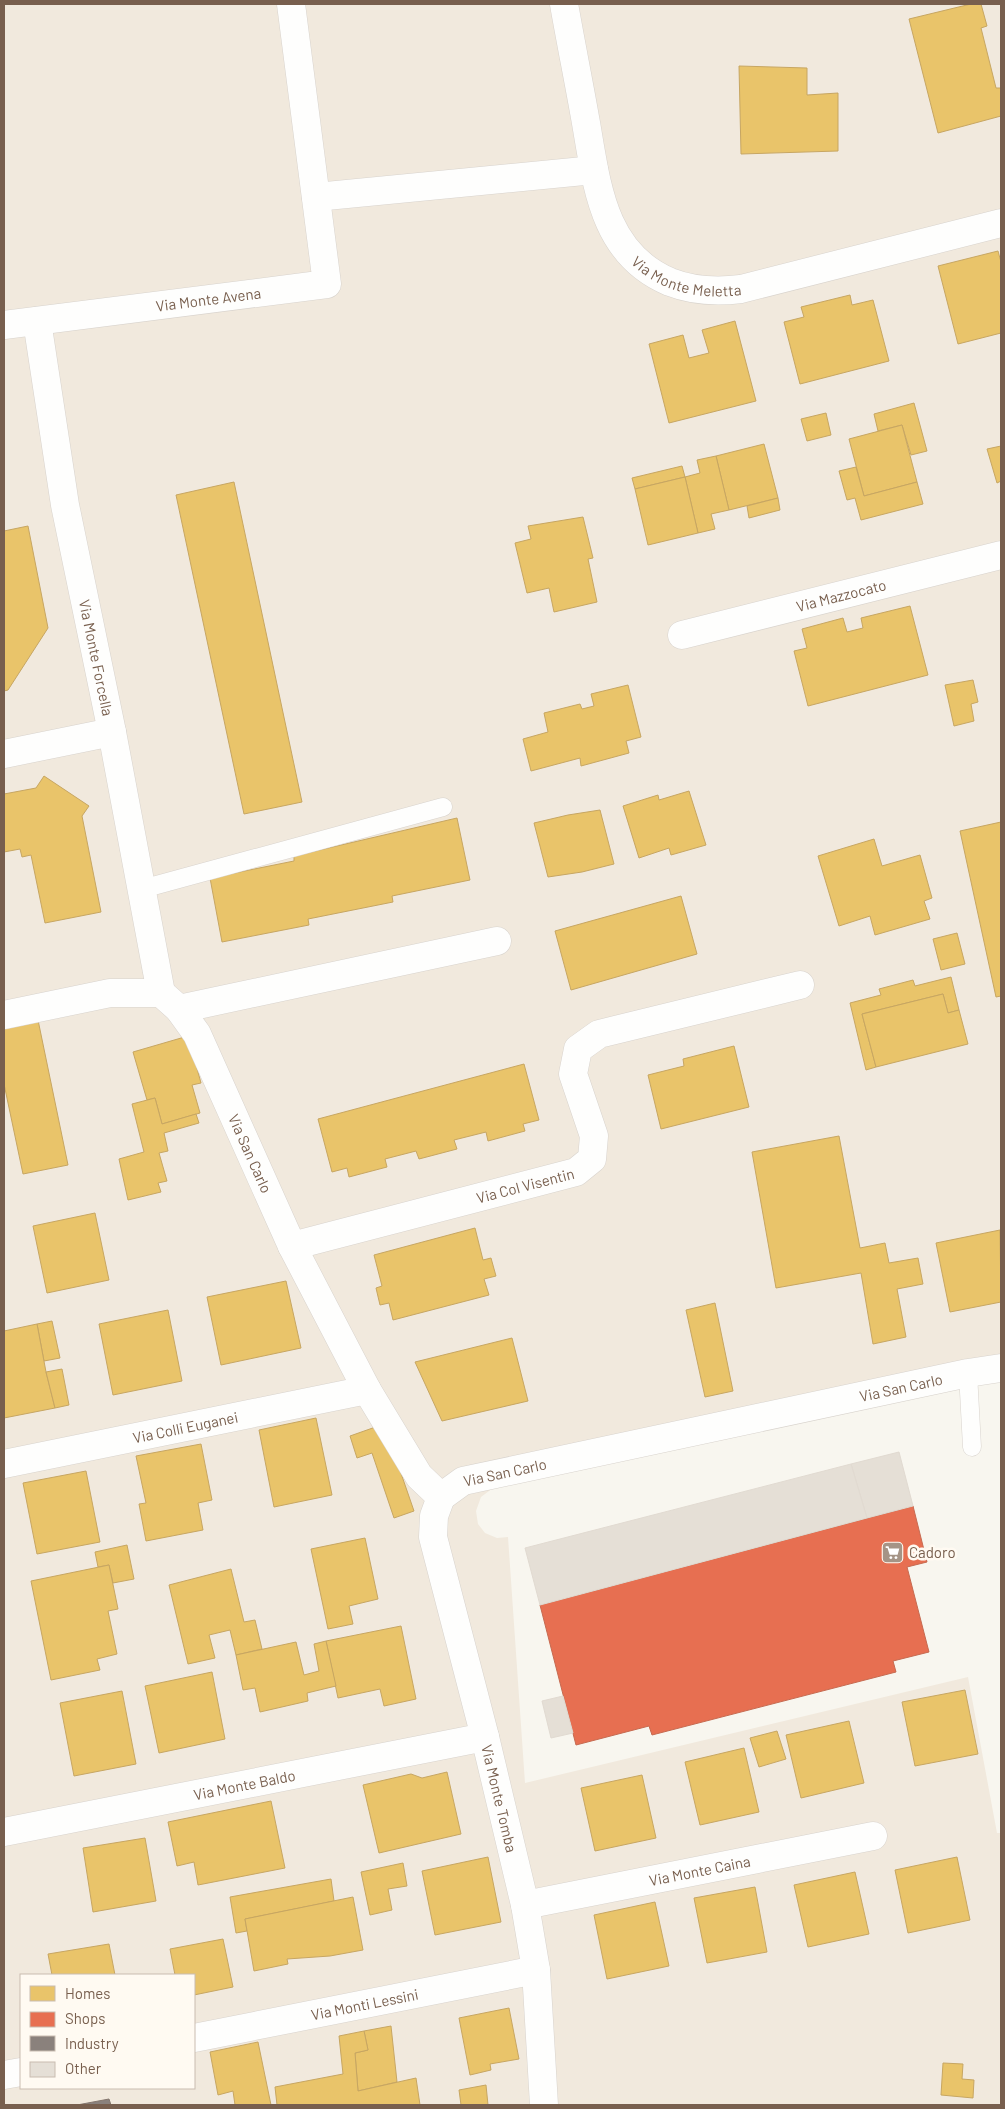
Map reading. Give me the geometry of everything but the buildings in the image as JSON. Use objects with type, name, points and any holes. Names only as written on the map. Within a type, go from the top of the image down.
[{"type":"street","name":"Via Monte Avena","points":[[4,325],[326,284],[291,4]]},
{"type":"street","name":"Via Monte Meletta","points":[[564,4],[594,170],[606,214],[612,231],[630,256],[658,277],[696,289],[727,291],[1001,223]]},
{"type":"street","points":[[316,197],[594,170]]},
{"type":"street","name":"Via Monte Forcella","points":[[37,321],[65,505],[142,889],[170,1001]]},
{"type":"street","name":"Via Mazzocato","points":[[682,635],[1001,555]]},
{"type":"street","points":[[4,754],[112,732]]},
{"type":"street","points":[[4,1015],[110,993],[170,1001],[497,941]]},
{"type":"street","name":"Via Col Visentin","points":[[292,1246],[576,1172],[592,1159],[594,1136],[573,1074],[578,1049],[600,1034],[800,985]]},
{"type":"street","name":"Via San Carlo","points":[[170,1001],[197,1034],[292,1246],[367,1390],[419,1476],[441,1497],[463,1481],[968,1373],[1001,1368]]},
{"type":"street","name":"Via Colli Euganei","points":[[4,1464],[367,1390]]},
{"type":"street","name":"Via Monte Tomba","points":[[441,1497],[434,1516],[433,1537],[526,1905],[536,1970],[544,2105]]},
{"type":"street","name":"Via Monte Baldo","points":[[4,1832],[485,1737]]},
{"type":"street","name":"Via Monte Caina","points":[[526,1905],[873,1836]]},
{"type":"street","name":"Via Monti Lessini","points":[[195,2038],[536,1970]]},
{"type":"street","points":[[4,2075],[20,2072]]},
{"type":"lane","points":[[142,889],[443,807]]},
{"type":"lane","points":[[968,1373],[972,1447]]},
{"type":"shaded area","points":[[4,4],[1001,4],[1001,1357],[493,1488],[481,1497],[476,1511],[478,1524],[485,1533],[497,1538],[508,1537],[525,1783],[968,1677],[997,1833],[1001,1833],[1001,2105],[4,2105]]},
{"type":"place","name":"Cadoro","points":[[893,1552]]}]
